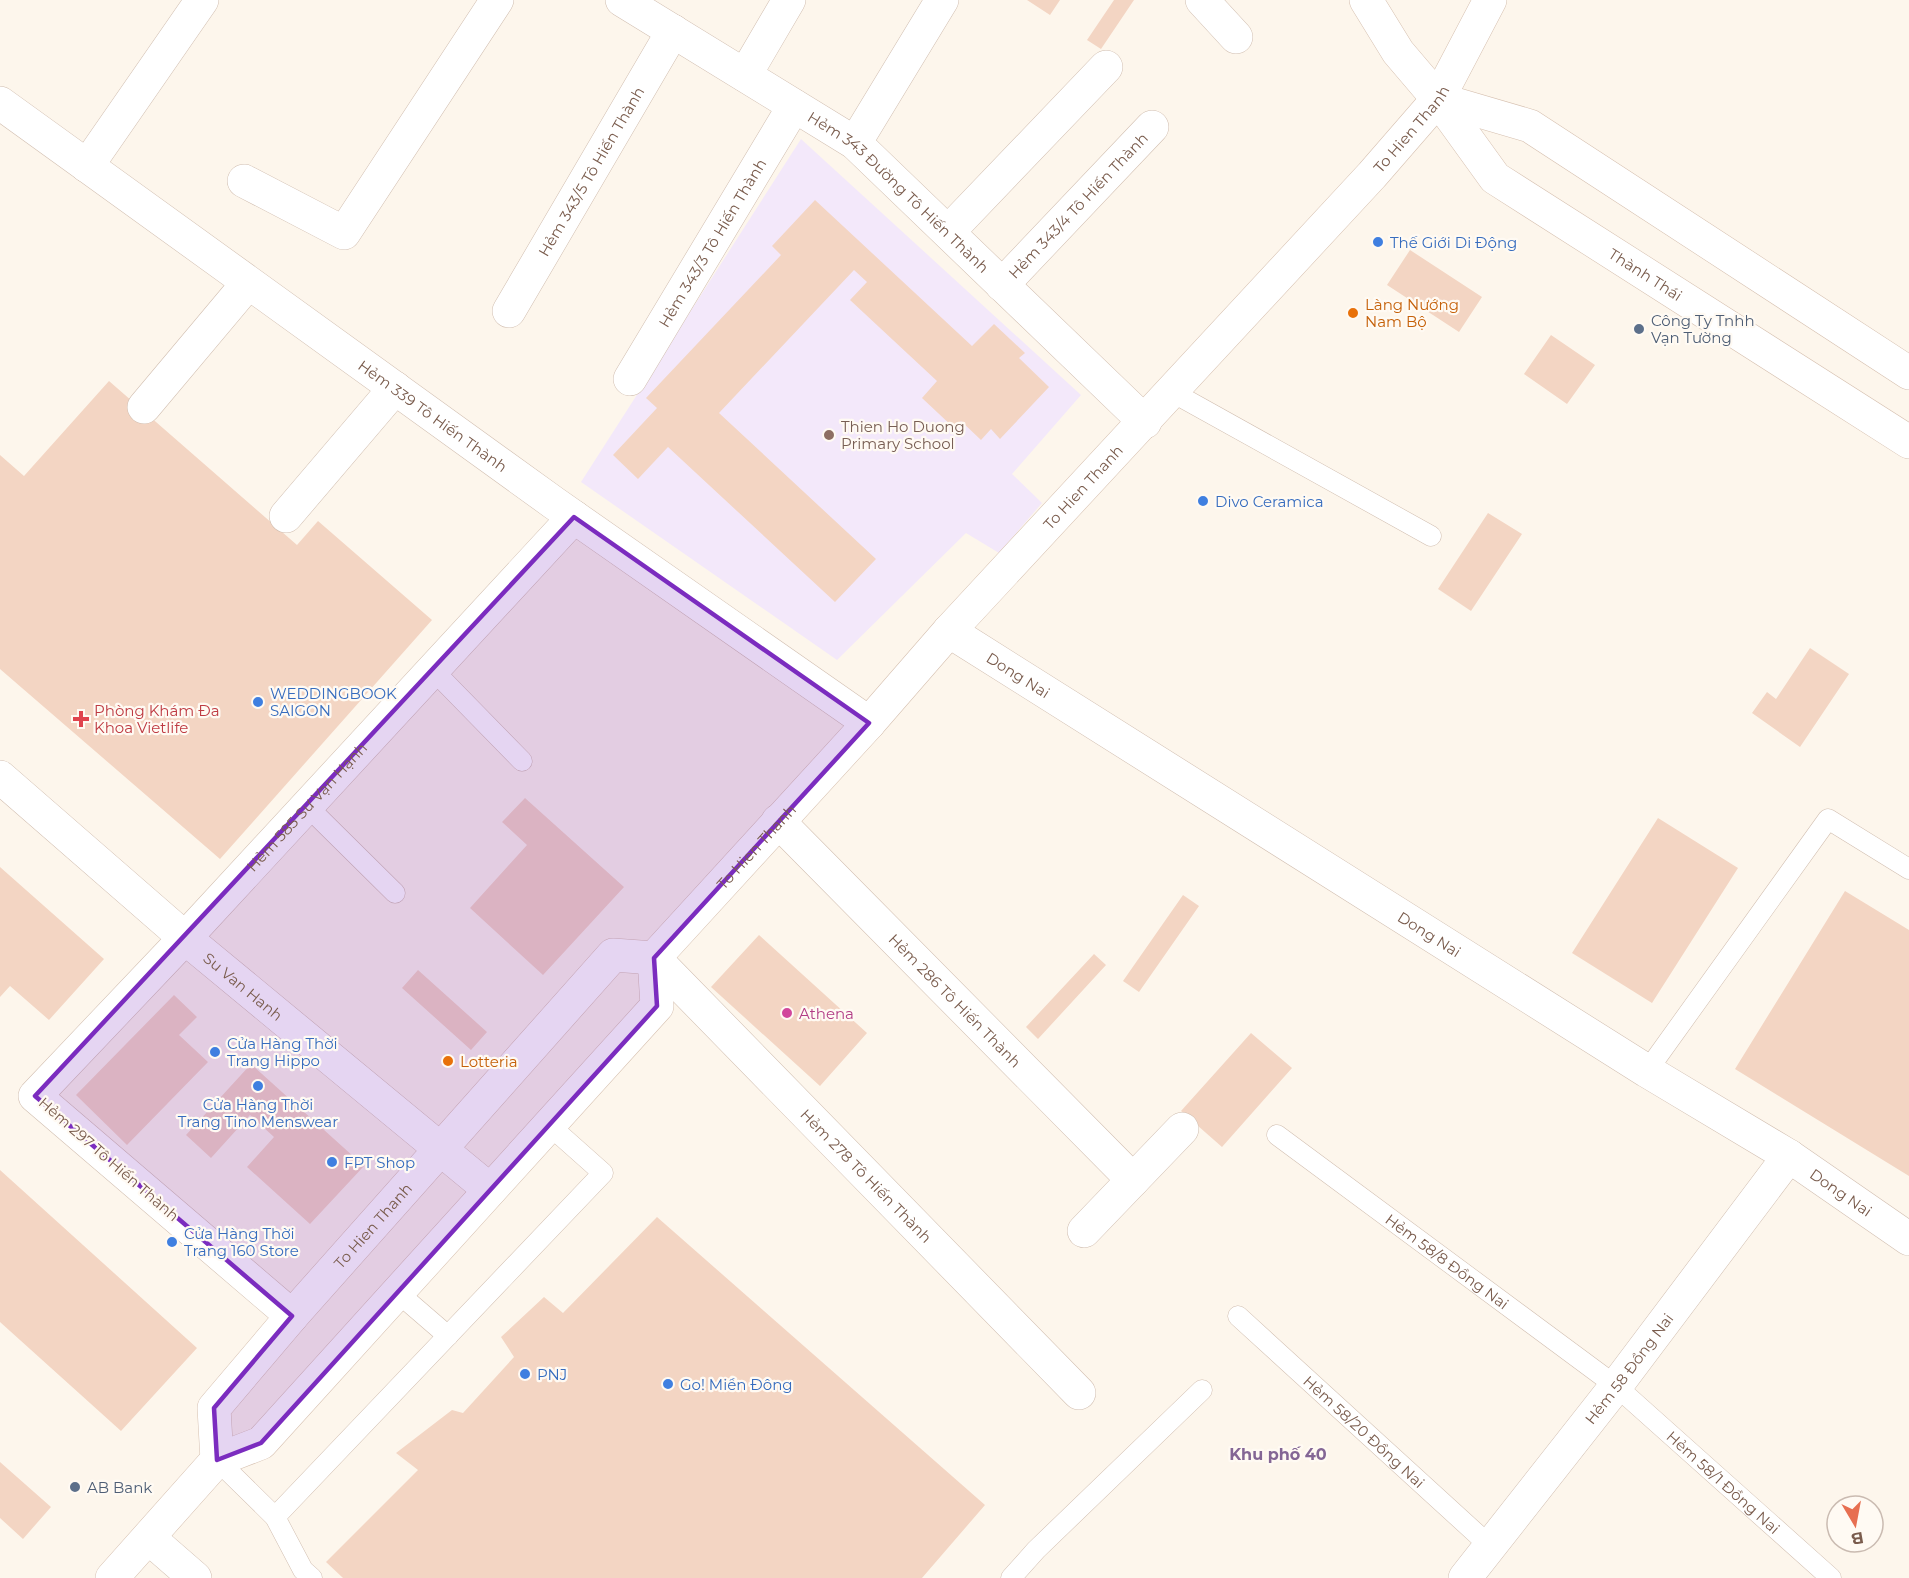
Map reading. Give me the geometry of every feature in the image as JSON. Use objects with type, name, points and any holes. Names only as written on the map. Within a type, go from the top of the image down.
[{"type":"street","points":[[87,166],[202,0]]},
{"type":"street","points":[[244,181],[344,233],[497,0]]},
{"type":"street","name":"Hẻm 343 Đường Tô Hiến Thành","points":[[622,0],[855,143],[1144,422]]},
{"type":"street","points":[[746,75],[789,0]]},
{"type":"street","points":[[855,143],[942,0]]},
{"type":"street","points":[[1202,0],[1236,37]]},
{"type":"street","name":"Thành Thái","points":[[1366,0],[1398,52],[1438,99],[1495,178],[1909,442]]},
{"type":"street","name":"To Hien Thanh","points":[[217,1460],[214,1408],[292,1316],[613,955],[654,958],[869,723],[949,631],[1372,175],[1438,99],[1490,0]]},
{"type":"street","name":"Hẻm 343/5 Tô Hiến Thành","points":[[509,311],[673,31]]},
{"type":"street","points":[[948,232],[1106,67]]},
{"type":"street","points":[[1438,99],[1530,126],[1909,374]]},
{"type":"street","name":"Hẻm 339 Tô Hiến Thành","points":[[0,103],[574,517],[869,723]]},
{"type":"street","name":"Hẻm 343/3 Tô Hiến Thành","points":[[630,379],[794,106]]},
{"type":"street","name":"Hẻm 343/4 Tô Hiến Thành","points":[[1002,285],[1152,127]]},
{"type":"street","points":[[144,407],[248,283]]},
{"type":"street","points":[[286,516],[395,388]]},
{"type":"street","name":"Hẻm 585 Sư Vạn Hạnh","points":[[185,938],[574,517]]},
{"type":"street","name":"Dong Nai","points":[[949,631],[1647,1071],[1789,1156],[1909,1239]]},
{"type":"street","name":"Su Van Hanh","points":[[0,777],[185,938],[490,1190]]},
{"type":"street","name":"Hẻm 286 Tô Hiến Thành","points":[[778,821],[1133,1180]]},
{"type":"street","name":"Hẻm 297 Tô Hiến Thành","points":[[185,938],[35,1096],[292,1316]]},
{"type":"street","points":[[112,1578],[217,1460],[261,1443],[657,1006],[654,958]]},
{"type":"street","name":"Hẻm 278 Tô Hiến Thành","points":[[654,958],[1079,1393]]},
{"type":"street","points":[[1084,1231],[1182,1129]]},
{"type":"street","name":"Hẻm 58 Đồng Nai","points":[[1465,1578],[1616,1386],[1789,1156]]},
{"type":"street","points":[[149,1538],[195,1578]]},
{"type":"lane","points":[[1172,392],[1431,536]]},
{"type":"lane","points":[[433,669],[522,761]]},
{"type":"lane","points":[[307,806],[395,893]]},
{"type":"lane","points":[[1647,1071],[1828,819],[1909,869]]},
{"type":"lane","points":[[275,1517],[603,1173],[549,1125]]},
{"type":"lane","name":"Hẻm 58/8 Đồng Nai","points":[[1277,1135],[1616,1386]]},
{"type":"lane","points":[[397,1292],[448,1336]]},
{"type":"lane","name":"Hẻm 58/20 Đồng Nai","points":[[1238,1317],[1490,1546]]},
{"type":"lane","name":"Hẻm 58/1 Đồng Nai","points":[[1616,1386],[1831,1578]]},
{"type":"lane","points":[[1011,1578],[1036,1550],[1202,1389]]},
{"type":"lane","points":[[217,1460],[275,1517],[303,1570],[312,1578]]},
{"type":"highlighted area","points":[[574,517],[869,723],[654,958],[657,1006],[261,1443],[217,1460],[214,1408],[292,1316],[35,1096]]},
{"type":"shaded area","name":"Thien Ho Duong Primary School","points":[[801,139],[1081,395],[1012,474],[1042,503],[999,553],[966,533],[837,660],[581,482]]},
{"type":"building","points":[[1027,0],[1060,0],[1050,15]]},
{"type":"building","points":[[1114,0],[1134,0],[1101,49],[1087,40]]},
{"type":"building","points":[[815,200],[972,346],[994,324],[1025,353],[1019,358],[1049,387],[1000,439],[991,429],[981,440],[961,421],[954,428],[922,398],[937,381],[850,300],[867,282],[854,270],[719,413],[876,559],[835,602],[668,447],[638,479],[613,455],[657,408],[646,398],[781,255],[772,246]]},
{"type":"building","points":[[1410,250],[1482,297],[1459,332],[1387,285]]},
{"type":"building","points":[[1551,335],[1595,365],[1567,404],[1524,374]]},
{"type":"building","points":[[109,381],[297,545],[318,521],[432,620],[220,859],[0,669],[0,455],[24,476]]},
{"type":"building","points":[[1488,513],[1522,534],[1471,611],[1438,589]]},
{"type":"building","points":[[1810,648],[1849,674],[1800,747],[1752,713],[1767,692],[1776,699]]},
{"type":"building","points":[[525,798],[624,887],[543,975],[470,908],[527,845],[502,822]]},
{"type":"building","points":[[1658,818],[1738,868],[1652,1003],[1572,953]]},
{"type":"building","points":[[0,867],[104,959],[49,1020],[10,986],[0,997]]},
{"type":"building","points":[[1845,891],[1909,930],[1909,1176],[1735,1069]]},
{"type":"building","points":[[1183,895],[1199,906],[1139,992],[1123,981]]},
{"type":"building","points":[[759,935],[867,1033],[820,1086],[711,987]]},
{"type":"building","points":[[1094,954],[1106,965],[1038,1039],[1026,1027]]},
{"type":"building","points":[[418,970],[487,1032],[471,1050],[402,988]]},
{"type":"building","points":[[174,995],[197,1017],[179,1035],[208,1062],[127,1145],[76,1095]]},
{"type":"building","points":[[1251,1033],[1292,1068],[1222,1147],[1181,1111]]},
{"type":"building","points":[[251,1064],[364,1166],[310,1224],[247,1167],[274,1137],[250,1115],[211,1158],[186,1135]]},
{"type":"building","points":[[0,1170],[197,1348],[121,1431],[0,1322]]},
{"type":"building","name":"Go! Miền Đông","points":[[657,1217],[985,1505],[922,1578],[343,1578],[326,1562],[418,1470],[396,1453],[452,1410],[463,1413],[514,1357],[501,1337],[544,1297],[563,1313]]},
{"type":"building","points":[[0,1462],[51,1507],[23,1539],[0,1518]]},
{"type":"place","name":"Thế Giới Di Động","points":[[1378,242]]},
{"type":"place","name":"Làng Nướng Nam Bộ","points":[[1353,313]]},
{"type":"place","name":"Công Ty Tnhh Vạn Tường","points":[[1639,329]]},
{"type":"place","name":"Thien Ho Duong Primary School","points":[[829,435]]},
{"type":"place","name":"Divo Ceramica","points":[[1203,501]]},
{"type":"place","name":"WEDDINGBOOK SAIGON","points":[[258,702]]},
{"type":"place","name":"Phòng Khám Đa Khoa Vietlife","points":[[81,719]]},
{"type":"place","name":"Athena","points":[[787,1013]]},
{"type":"place","name":"Cửa Hàng Thời Trang Hippo","points":[[215,1052]]},
{"type":"place","name":"Lotteria","points":[[448,1061]]},
{"type":"place","name":"Cửa Hàng Thời Trang Tino Menswear","points":[[258,1086]]},
{"type":"place","name":"FPT Shop","points":[[332,1162]]},
{"type":"place","name":"Cửa Hàng Thời Trang 160 Store","points":[[172,1242]]},
{"type":"place","name":"PNJ","points":[[525,1374]]},
{"type":"place","name":"Go! Miền Đông","points":[[668,1384]]},
{"type":"place","name":"AB Bank","points":[[75,1487]]},
{"type":"district","name":"Khu phố 40","points":[[1278,1454]]}]
